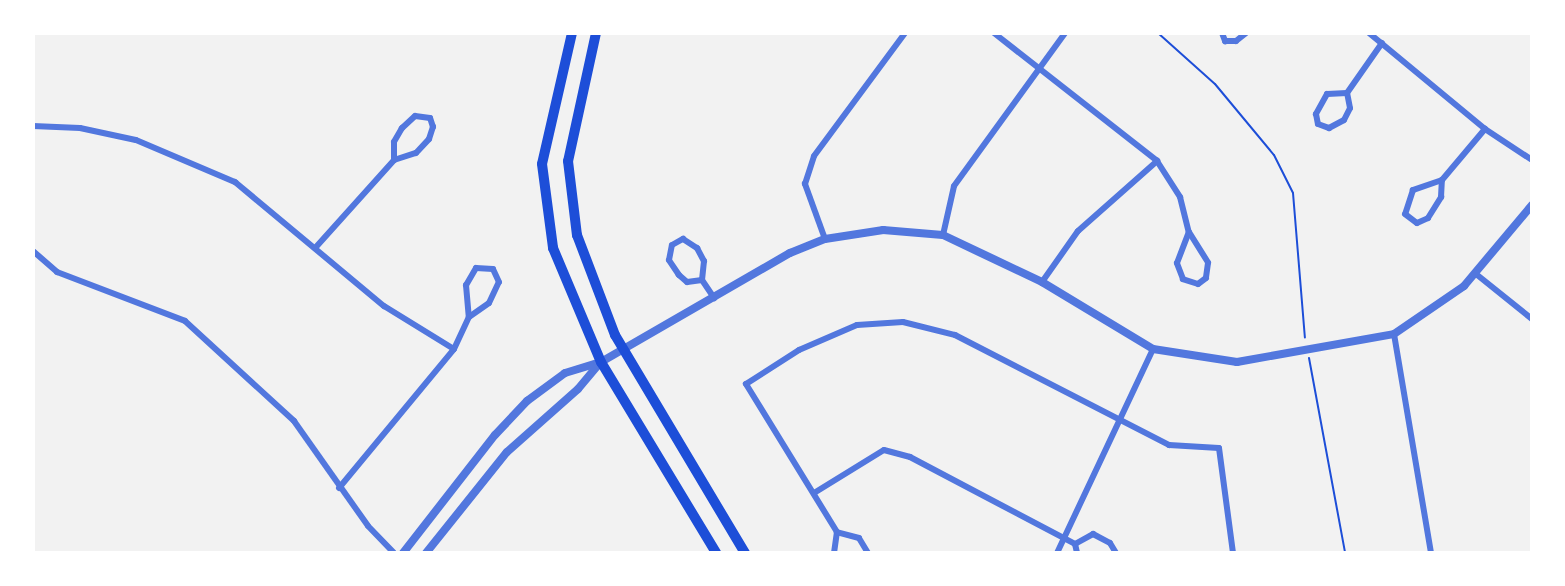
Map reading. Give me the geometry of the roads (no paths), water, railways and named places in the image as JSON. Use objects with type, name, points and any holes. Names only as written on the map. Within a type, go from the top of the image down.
[{"type":"main road","points":[[572,33],[542,164],[553,248],[601,362],[716,553]]},
{"type":"main road","points":[[597,33],[568,161],[577,235],[593,288],[623,349],[745,553]]},
{"type":"street","points":[[825,239],[805,184],[814,156],[905,33]]},
{"type":"street","points":[[994,33],[1157,161],[1181,197],[1189,232],[1208,263],[1206,278],[1198,284],[1183,279],[1177,263],[1189,232]]},
{"type":"street","points":[[943,235],[954,186],[1065,33]]},
{"type":"street","points":[[1222,33],[1225,41],[1237,41],[1246,33]]},
{"type":"street","points":[[1369,33],[1485,129],[1532,160]]},
{"type":"street","points":[[1348,93],[1327,94],[1316,114],[1318,124],[1329,128],[1344,120],[1350,108],[1348,93],[1382,43]]},
{"type":"street","points":[[316,247],[394,160],[416,153],[429,139],[433,127],[430,118],[415,116],[402,128],[394,142],[394,160]]},
{"type":"street","points":[[33,125],[80,128],[136,140],[235,182],[384,306],[454,349]]},
{"type":"street","points":[[1443,180],[1441,197],[1428,218],[1417,223],[1405,214],[1413,190],[1443,180],[1485,129]]},
{"type":"street","points":[[1042,282],[1077,231],[1157,161]]},
{"type":"street","points":[[403,553],[495,435],[527,401],[565,373],[601,362],[790,253],[825,239],[883,230],[943,235],[1042,282],[1153,349],[1237,362],[1394,334],[1476,274],[1532,205]]},
{"type":"street","points":[[702,280],[687,282],[679,275],[670,260],[672,245],[683,239],[697,248],[705,261],[702,280],[714,298]]},
{"type":"street","points":[[33,251],[57,272],[185,321],[294,421],[340,488],[394,553]]},
{"type":"street","points":[[340,488],[454,349],[469,317],[489,303],[499,282],[493,269],[475,268],[466,285],[469,317]]},
{"type":"street","points":[[1476,274],[1532,320]]},
{"type":"street","points":[[834,553],[837,533],[746,384],[799,350],[857,325],[903,322],[956,335],[1122,424],[1169,445],[1219,448],[1233,553]]},
{"type":"street","points":[[1394,334],[1431,553]]},
{"type":"street","points":[[1057,553],[1122,424],[1153,349]]},
{"type":"street","points":[[426,553],[525,432],[578,389],[601,362]]},
{"type":"street","points":[[814,493],[884,450],[911,457],[1066,539],[1075,544],[1077,553]]},
{"type":"street","points":[[837,533],[859,538],[868,553]]},
{"type":"street","points":[[1075,544],[1093,534],[1110,543],[1116,553]]}]
